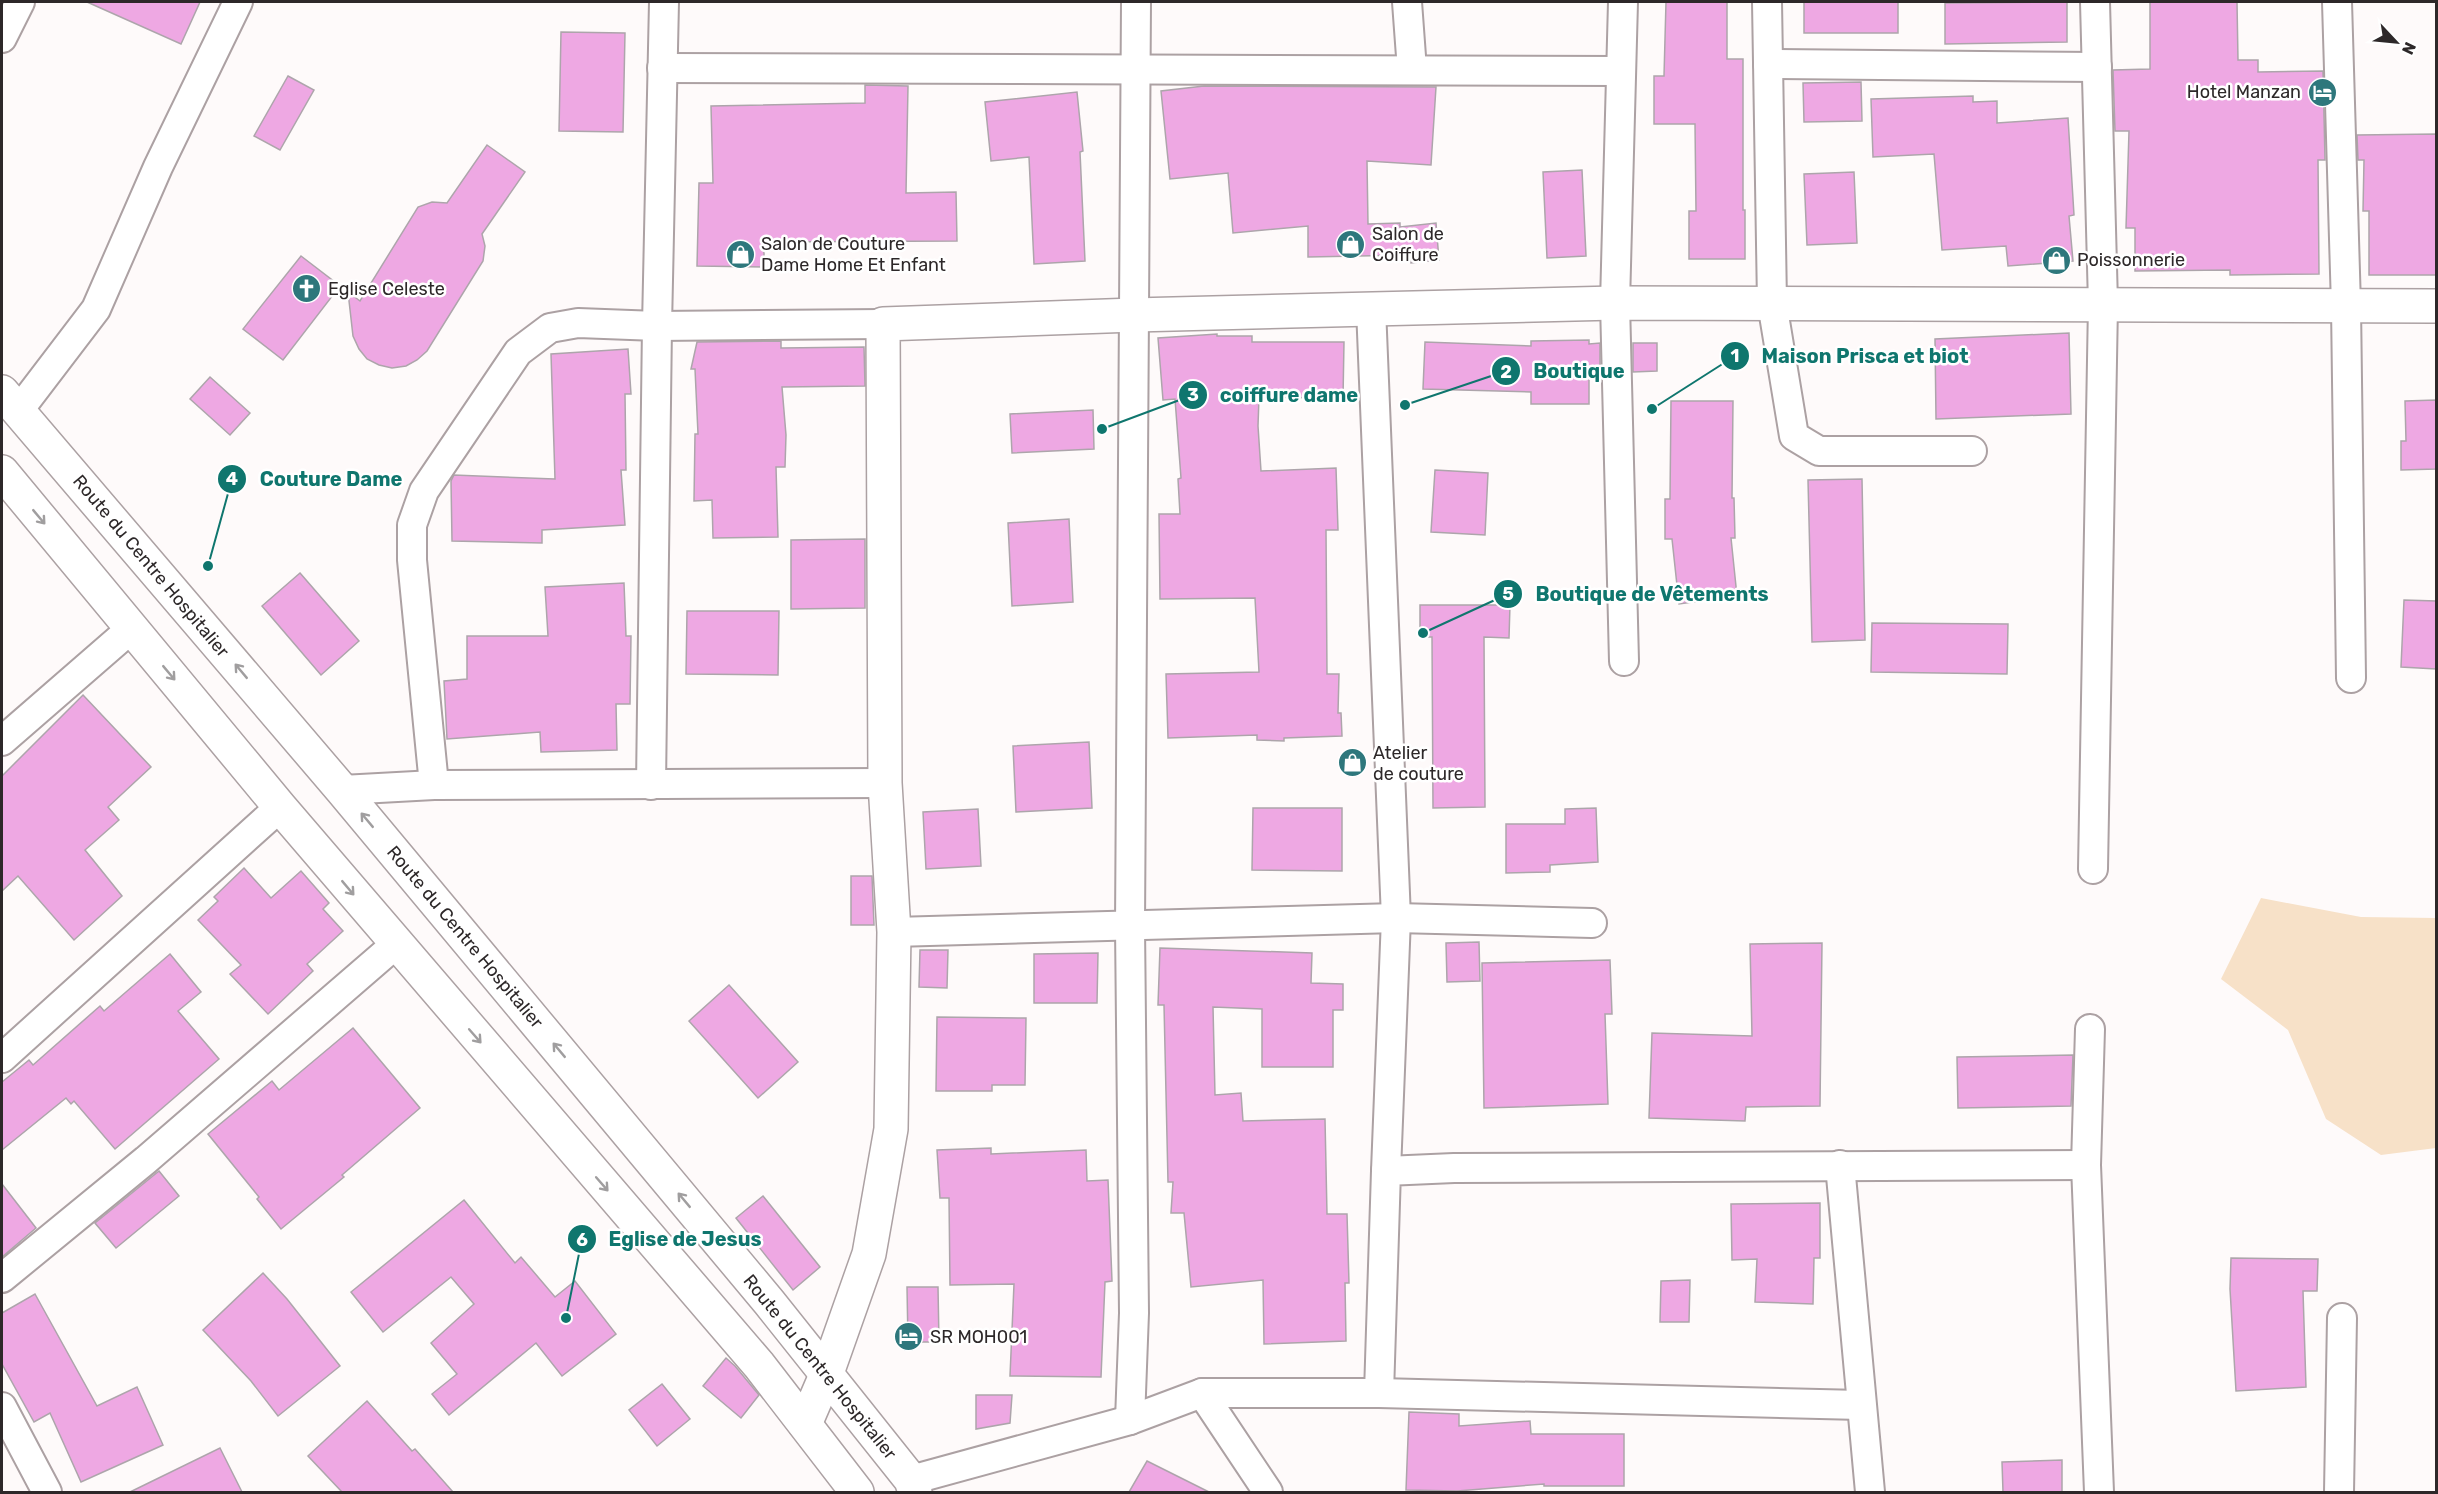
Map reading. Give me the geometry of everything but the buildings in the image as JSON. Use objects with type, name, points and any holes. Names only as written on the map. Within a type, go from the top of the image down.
[{"type":"street","points":[[2,38],[20,2]]},
{"type":"street","points":[[10,401],[96,309],[158,167],[238,2]]},
{"type":"street","points":[[651,785],[664,2]]},
{"type":"street","points":[[1130,1420],[1134,1313],[1130,926],[1136,2]]},
{"type":"street","points":[[1407,2],[1413,70]]},
{"type":"street","points":[[1623,2],[1615,303],[1624,661]]},
{"type":"street","points":[[1767,2],[1772,303],[1794,436],[1819,451],[1972,451]]},
{"type":"street","points":[[2092,869],[2103,304],[2095,2]]},
{"type":"street","points":[[2337,2],[2346,306],[2351,678]]},
{"type":"street","points":[[1768,64],[2097,67]]},
{"type":"street","points":[[662,68],[1621,71]]},
{"type":"street","points":[[434,785],[412,560],[412,525],[424,491],[518,352],[550,328],[578,323],[657,326],[883,324],[1371,308],[1615,303],[2436,306]]},
{"type":"street","points":[[1371,308],[1396,918],[1379,1393]]},
{"type":"street","points":[[805,1424],[827,1373],[869,1254],[891,1129],[894,932],[885,783],[883,324]]},
{"type":"street","name":"Route du Centre Hospitalier","points":[[10,401],[342,790],[827,1373],[913,1486]]},
{"type":"street","points":[[2,472],[396,944],[759,1365],[857,1492]]},
{"type":"street","points":[[2,741],[132,628]]},
{"type":"street","points":[[342,790],[434,785],[885,783]]},
{"type":"street","points":[[2,1058],[280,807]]},
{"type":"street","points":[[894,932],[1396,918],[1592,923]]},
{"type":"street","points":[[2,1278],[146,1160],[396,944]]},
{"type":"street","points":[[2090,1029],[2086,1165],[2099,1492]]},
{"type":"street","points":[[1840,1165],[1870,1492]]},
{"type":"street","points":[[1386,1171],[1454,1168],[2086,1165]]},
{"type":"street","points":[[2339,1492],[2342,1318]]},
{"type":"street","points":[[1202,1393],[1268,1492]]},
{"type":"street","points":[[913,1486],[1130,1420],[1202,1393],[1379,1393],[1861,1405]]},
{"type":"street","points":[[2,1407],[47,1492]]},
{"type":"shaded area","points":[[2261,898],[2361,917],[2436,918],[2436,1148],[2381,1155],[2326,1119],[2288,1030],[2221,979]]},
{"type":"place","name":"Hotel Manzan","points":[[2322,92]]},
{"type":"place","name":"Salon de Coiffure","points":[[1351,244]]},
{"type":"place","name":"Salon de Couture Dame Home Et Enfant","points":[[740,254]]},
{"type":"place","name":"Poissonnerie","points":[[2056,260]]},
{"type":"place","name":"Eglise Celeste","points":[[307,289]]},
{"type":"place","name":"Boutique","points":[[1405,405]]},
{"type":"place","name":"Maison Prisca et biot","points":[[1652,409]]},
{"type":"place","name":"coiffure dame","points":[[1102,429]]},
{"type":"place","name":"Couture Dame","points":[[208,566]]},
{"type":"place","name":"Boutique de Vêtements","points":[[1423,633]]},
{"type":"place","name":"Atelier de couture","points":[[1352,763]]},
{"type":"place","name":"Eglise de Jesus","points":[[566,1318]]},
{"type":"place","name":"SR MOH001","points":[[909,1337]]}]
